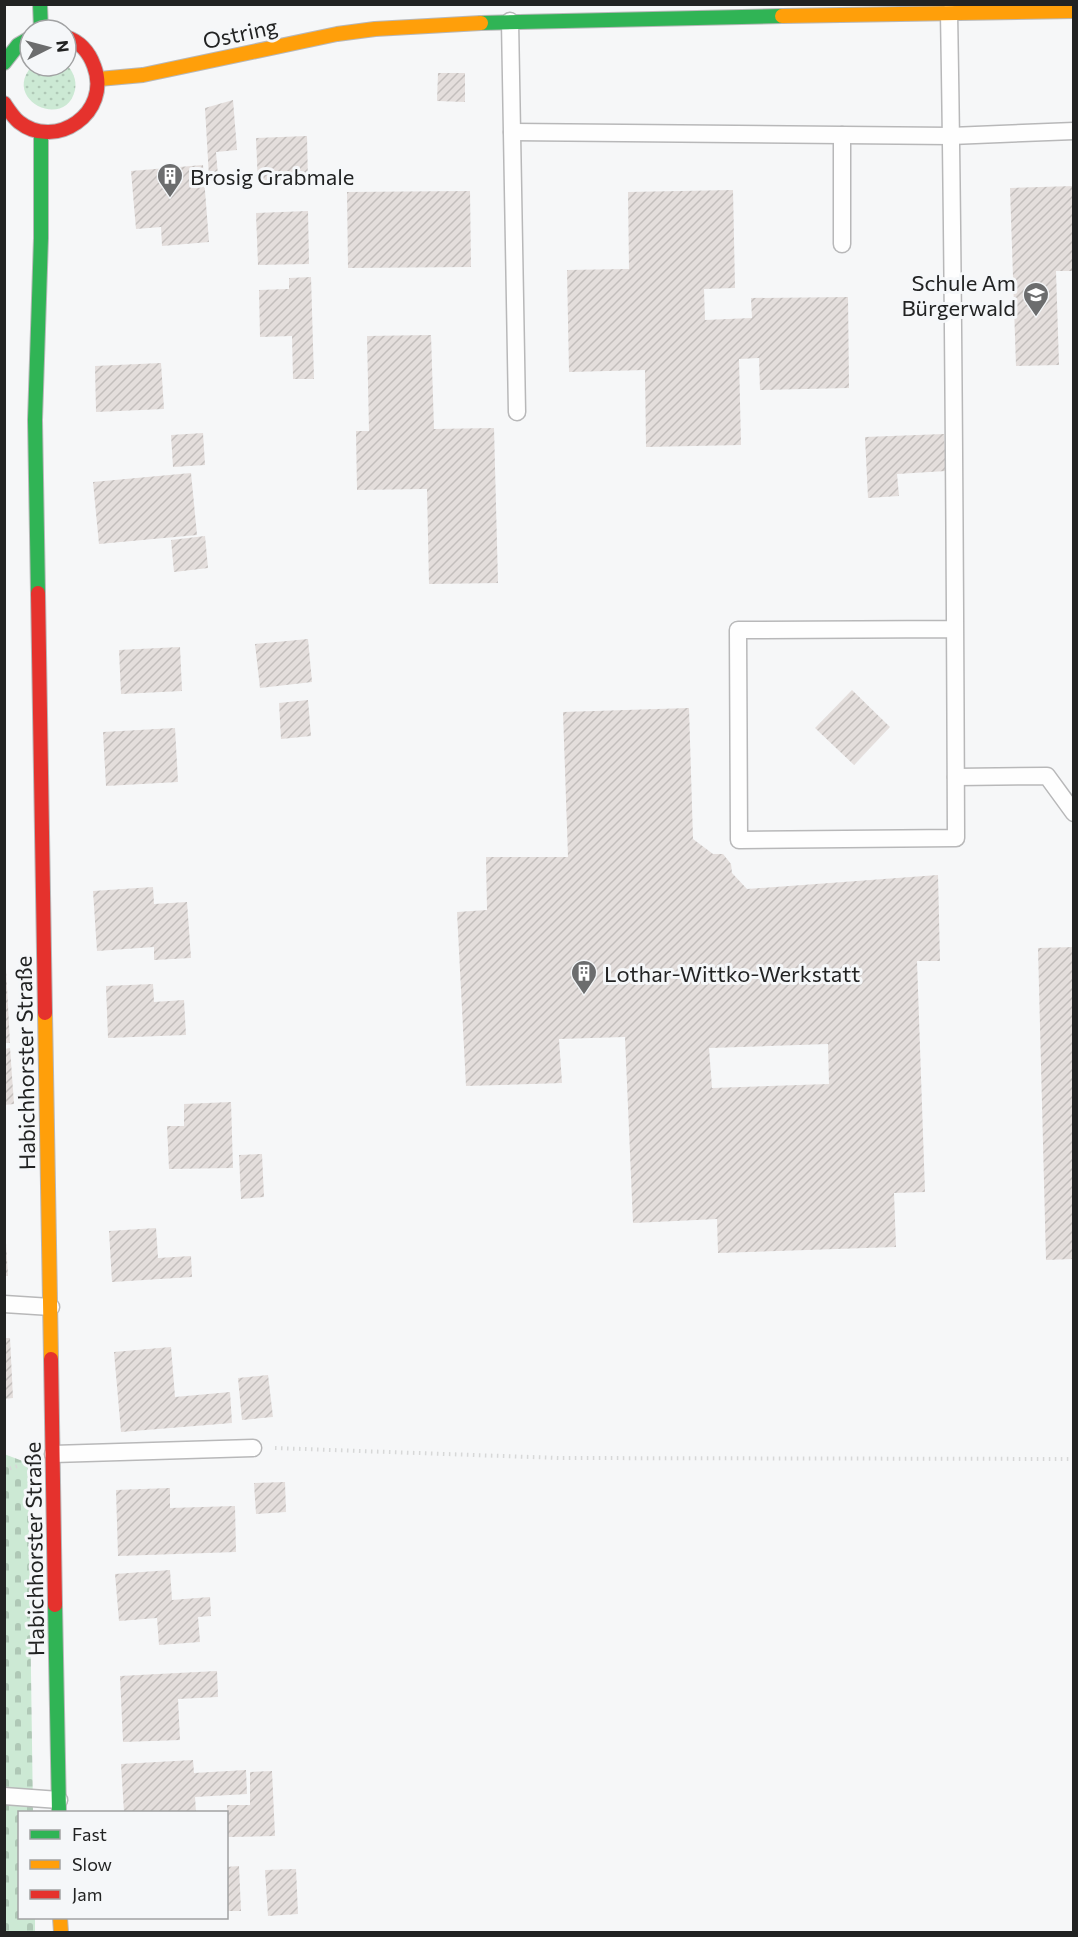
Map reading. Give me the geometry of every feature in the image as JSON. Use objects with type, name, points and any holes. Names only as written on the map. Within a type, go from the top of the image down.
[{"type":"main road","name":"Ostring","points":[[99,79],[142,75],[356,31],[510,21],[1074,11]]},
{"type":"main road","points":[[4,103],[17,121],[41,132],[56,132],[70,128],[83,120],[98,94],[99,79],[86,49],[78,43]]},
{"type":"main road","points":[[4,63],[18,46]]},
{"type":"main road","name":"Habichhorster Straße","points":[[41,132],[35,420],[59,1806]]},
{"type":"lane","points":[[950,13],[955,629],[956,838],[739,840],[738,630],[955,629]]},
{"type":"lane","points":[[510,21],[516,412]]},
{"type":"lane","points":[[512,132],[951,136],[1074,131]]},
{"type":"lane","points":[[842,135],[842,244]]},
{"type":"lane","points":[[956,777],[1047,776],[1074,813]]},
{"type":"lane","points":[[4,1304],[51,1307]]},
{"type":"lane","points":[[53,1454],[253,1448]]},
{"type":"lane","points":[[4,1796],[59,1806]]},
{"type":"path","points":[[253,1448],[559,1458],[1074,1459]]},
{"type":"green space","points":[[25,78],[75,79],[75,90],[69,102],[60,108],[49,109],[38,106],[24,90]]},
{"type":"green space","points":[[4,1454],[28,1463],[33,1811],[18,1811],[18,1919],[35,1919],[35,1932],[5,1932]]},
{"type":"building","points":[[438,73],[465,73],[465,102],[437,101]]},
{"type":"building","points":[[233,100],[237,150],[216,152],[218,176],[209,177],[205,108]]},
{"type":"building","points":[[307,136],[308,184],[258,185],[256,138]]},
{"type":"building","name":"Brosig Grabmale","points":[[203,165],[209,242],[162,246],[161,227],[136,229],[131,171]]},
{"type":"building","name":"Schule Am Bürgerwald","points":[[1074,186],[1074,271],[1056,271],[1059,365],[1016,366],[1010,188]]},
{"type":"building","points":[[733,190],[735,288],[704,289],[705,320],[752,318],[751,298],[848,297],[849,388],[760,390],[759,358],[739,359],[741,445],[646,447],[645,370],[569,372],[567,270],[629,269],[628,192]]},
{"type":"building","points":[[470,191],[471,267],[348,268],[347,192]]},
{"type":"building","points":[[308,211],[309,264],[258,265],[256,213]]},
{"type":"building","points":[[311,277],[314,379],[293,379],[292,336],[260,337],[259,290],[289,289],[289,278]]},
{"type":"building","points":[[431,335],[434,429],[494,428],[498,583],[429,584],[427,489],[357,490],[356,431],[369,431],[367,336]]},
{"type":"building","points":[[161,363],[164,409],[96,412],[95,366]]},
{"type":"building","points":[[203,433],[205,465],[173,467],[171,435]]},
{"type":"building","points":[[944,434],[946,471],[897,474],[899,496],[868,498],[865,437]]},
{"type":"building","points":[[191,473],[197,535],[99,544],[93,482]]},
{"type":"building","points":[[205,536],[208,568],[174,572],[171,540]]},
{"type":"building","points":[[308,639],[312,682],[260,688],[255,644]]},
{"type":"building","points":[[180,647],[182,691],[121,694],[119,650]]},
{"type":"building","points":[[852,690],[890,727],[854,765],[815,728]]},
{"type":"building","points":[[308,700],[311,736],[281,739],[279,703]]},
{"type":"building","points":[[689,708],[693,839],[713,854],[723,854],[731,864],[732,873],[747,889],[938,875],[940,961],[917,961],[925,1192],[894,1193],[896,1247],[718,1253],[717,1219],[633,1223],[625,1037],[559,1039],[562,1083],[466,1086],[457,912],[487,910],[486,857],[568,857],[563,712]],"holes":[[[828,1044],[829,1084],[712,1088],[709,1048]]]},
{"type":"building","points":[[175,728],[178,782],[106,786],[103,732]]},
{"type":"building","points":[[153,887],[154,904],[187,902],[191,958],[154,960],[154,947],[97,951],[93,891]]},
{"type":"building","points":[[1074,947],[1074,1259],[1046,1260],[1038,948]]},
{"type":"building","points":[[4,969],[6,969],[10,1043],[4,1043]]},
{"type":"building","points":[[153,984],[154,1002],[184,1000],[186,1035],[108,1038],[106,986]]},
{"type":"building","points":[[10,1048],[14,1104],[4,1105],[4,1049]]},
{"type":"building","points":[[231,1102],[233,1168],[169,1169],[167,1126],[184,1126],[184,1104]]},
{"type":"building","points":[[262,1154],[264,1197],[241,1199],[239,1155]]},
{"type":"building","points":[[156,1228],[158,1258],[191,1256],[192,1277],[112,1282],[109,1231]]},
{"type":"building","points":[[4,1243],[6,1243],[8,1276],[4,1276]]},
{"type":"building","points":[[4,1338],[10,1338],[13,1398],[4,1399]]},
{"type":"building","points":[[171,1347],[175,1397],[230,1392],[232,1423],[121,1432],[114,1352]]},
{"type":"building","points":[[268,1375],[273,1417],[242,1420],[238,1378]]},
{"type":"building","points":[[285,1482],[286,1512],[256,1514],[254,1483]]},
{"type":"building","points":[[170,1488],[170,1508],[235,1506],[236,1552],[118,1556],[116,1490]]},
{"type":"building","points":[[170,1570],[172,1600],[210,1597],[211,1616],[198,1617],[200,1642],[159,1645],[157,1618],[119,1621],[115,1574]]},
{"type":"building","points":[[217,1671],[218,1697],[178,1699],[180,1740],[123,1742],[120,1676]]},
{"type":"building","points":[[193,1760],[194,1773],[246,1770],[247,1794],[195,1797],[196,1811],[124,1811],[121,1764]]},
{"type":"building","points":[[272,1771],[275,1836],[228,1837],[227,1805],[250,1805],[250,1772]]},
{"type":"building","points":[[239,1866],[241,1911],[228,1911],[228,1867]]},
{"type":"building","points":[[296,1869],[298,1914],[268,1916],[265,1870]]},
{"type":"traffic: fast","points":[[40,4],[41,18]]},
{"type":"traffic: fast","points":[[481,23],[782,16]]},
{"type":"traffic: fast","points":[[4,63],[18,45]]},
{"type":"traffic: fast","points":[[38,593],[35,420],[41,238],[41,132]]},
{"type":"traffic: fast","points":[[55,1605],[59,1811]]},
{"type":"traffic: slow","points":[[782,16],[1074,11]]},
{"type":"traffic: slow","points":[[99,79],[143,75],[337,34],[375,29],[481,23]]},
{"type":"traffic: slow","points":[[45,1013],[51,1359]]},
{"type":"traffic: slow","points":[[60,1919],[61,1932]]},
{"type":"traffic: jam","points":[[4,103],[19,122],[33,130],[48,132],[63,129],[77,122],[88,112],[95,99],[97,83],[90,56],[78,44]]},
{"type":"traffic: jam","points":[[38,593],[45,1013]]},
{"type":"traffic: jam","points":[[51,1359],[55,1605]]},
{"type":"place","name":"Brosig Grabmale","points":[[170,199]]},
{"type":"place","name":"Schule Am Bürgerwald","points":[[1036,318]]},
{"type":"place","name":"Lothar-Wittko-Werkstatt","points":[[584,996]]}]
